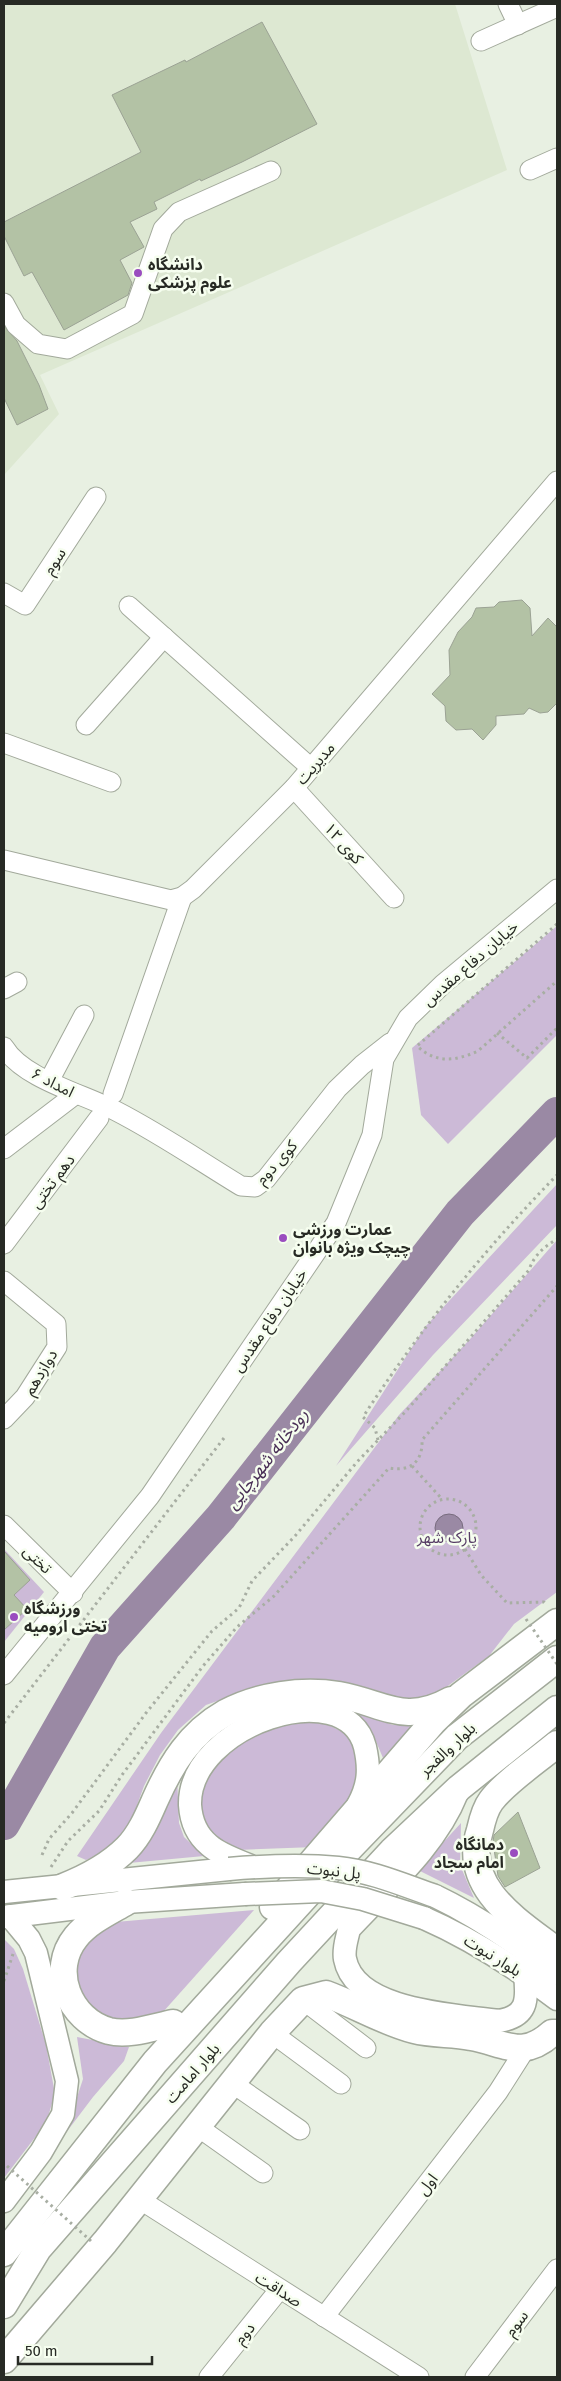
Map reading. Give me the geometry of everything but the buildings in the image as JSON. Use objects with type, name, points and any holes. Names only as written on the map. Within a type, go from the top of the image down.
[{"type":"highway","points":[[155,2062],[173,2023],[407,1750],[461,1695],[546,1616]]},
{"type":"highway","name":"بلوار والفجر","points":[[348,1850],[457,1737],[557,1659]]},
{"type":"highway","points":[[56,1879],[87,1878],[128,1848],[142,1828],[163,1782],[185,1746],[202,1728],[226,1712],[261,1700],[310,1691],[341,1696],[381,1708],[414,1713],[440,1706],[461,1695]]},
{"type":"highway","points":[[459,1788],[557,1709]]},
{"type":"highway","points":[[557,1744],[490,1802],[475,1844],[476,1861],[493,1899],[508,1914],[557,1951]]},
{"type":"highway","name":"بلوار امامت","points":[[4,2305],[38,2249],[289,1962],[392,1851],[459,1788]]},
{"type":"highway","name":"بلوار امامت","points":[[4,2253],[155,2062],[348,1850]]},
{"type":"highway","points":[[126,1902],[93,1922],[76,1937],[64,1961],[64,1983],[66,1990],[71,2002],[89,2021],[110,2031],[136,2031],[173,2023]]},
{"type":"highway","points":[[4,2360],[105,2242],[272,2033],[303,2000],[326,1994],[384,2020],[414,2030],[462,2035],[506,2047],[526,2048],[540,2043],[552,2032],[557,2032]]},
{"type":"main road","points":[[253,1867],[210,1847],[200,1836],[193,1822],[190,1809],[190,1793],[196,1777],[205,1763],[231,1736],[247,1726],[276,1716],[309,1711],[329,1712],[349,1722],[363,1740],[368,1760],[368,1782],[353,1813]]},
{"type":"main road","points":[[459,1788],[449,1813],[430,1840],[349,1929],[345,1944],[345,1960],[356,1979],[367,1988],[409,2009],[498,2021],[513,2019],[523,2009],[527,1993],[525,1975]]},
{"type":"main road","name":"پل نبوت","points":[[10,1891],[56,1879],[253,1867],[338,1868],[373,1875],[435,1896]]},
{"type":"main road","name":"پل نبوت","points":[[7,1917],[126,1902],[321,1891],[363,1899],[424,1918]]},
{"type":"main road","name":"بلوار نبوت","points":[[435,1896],[485,1923],[557,1974]]},
{"type":"main road","points":[[4,2201],[41,2152],[63,2114],[67,2081],[36,1953],[29,1939],[7,1917]]},
{"type":"main road","name":"بلوار نبوت","points":[[424,1918],[462,1935],[525,1975],[557,1999]]},
{"type":"street","points":[[508,4],[518,25]]},
{"type":"street","points":[[481,41],[557,7]]},
{"type":"street","points":[[530,170],[557,158]]},
{"type":"street","points":[[4,303],[16,325],[38,344],[67,349],[133,314],[163,228],[180,212],[271,171]]},
{"type":"street","name":"مدیریت","points":[[182,897],[193,889],[294,788],[557,481]]},
{"type":"street","name":"سوم","points":[[4,593],[25,605],[96,497]]},
{"type":"street","points":[[129,606],[311,768]]},
{"type":"street","points":[[86,724],[164,637]]},
{"type":"street","points":[[4,743],[111,782]]},
{"type":"street","name":"کوی ۱۲","points":[[294,788],[394,898]]},
{"type":"street","points":[[4,860],[171,900],[182,897]]},
{"type":"street","name":"خیابان دفاع مقدس","points":[[4,1675],[150,1496],[336,1223],[372,1136],[384,1059],[408,1018],[443,984],[557,889]]},
{"type":"street","name":"دهم تختی","points":[[4,1244],[107,1106],[182,897]]},
{"type":"street","points":[[49,1081],[84,1015]]},
{"type":"street","name":"کوی دوم","points":[[107,1106],[241,1186],[255,1187],[266,1178],[337,1089],[362,1065],[395,1040]]},
{"type":"street","name":"امداد ۶","points":[[4,1047],[7,1052],[32,1073],[76,1094],[107,1106]]},
{"type":"street","points":[[4,1149],[76,1094]]},
{"type":"street","name":"دوازدهم","points":[[4,1281],[56,1324],[57,1347],[25,1397],[4,1419]]},
{"type":"street","name":"تختی","points":[[4,1525],[73,1592]]},
{"type":"street","points":[[303,2000],[366,2048]]},
{"type":"street","points":[[272,2033],[341,2084]]},
{"type":"street","name":"اول","points":[[324,2317],[498,2092],[526,2048]]},
{"type":"street","points":[[232,2082],[300,2130]]},
{"type":"street","points":[[198,2127],[263,2173]]},
{"type":"street","name":"صداقت","points":[[139,2199],[324,2317],[409,2375]]},
{"type":"street","name":"سوم","points":[[475,2377],[557,2269]]},
{"type":"street","name":"دوم","points":[[209,2377],[279,2290]]},
{"type":"path","points":[[557,924],[417,1046],[424,1053],[449,1061],[478,1051],[557,981]]},
{"type":"path","points":[[497,1034],[527,1058],[557,1028]]},
{"type":"path","points":[[378,1440],[375,1428],[363,1417],[444,1302],[519,1214],[557,1175]]},
{"type":"path","points":[[42,1855],[49,1839],[83,1798],[146,1713],[212,1631],[239,1608],[252,1581],[295,1536],[378,1440],[407,1410],[528,1270],[542,1248],[557,1238]]},
{"type":"path","points":[[56,1879],[68,1841],[99,1811],[122,1775],[203,1666],[237,1627],[274,1596],[388,1468],[402,1471],[412,1466],[422,1449],[422,1440],[557,1286]]},
{"type":"path","points":[[4,1723],[224,1438]]},
{"type":"path","points":[[412,1466],[442,1499]]},
{"type":"path","points":[[452,1498],[461,1502],[474,1516],[476,1525],[475,1535],[465,1549],[457,1554],[439,1554],[425,1543],[421,1535],[420,1526],[426,1509],[433,1503],[442,1499],[452,1498]]},
{"type":"path","points":[[465,1549],[481,1575],[507,1603],[546,1616]]},
{"type":"path","points":[[530,1629],[546,1616]]},
{"type":"path","points":[[526,1619],[557,1664]]},
{"type":"path","points":[[4,1981],[14,1949]]},
{"type":"path","points":[[7,2166],[91,2242]]},
{"type":"path","points":[[9,2174],[15,2167]]},
{"type":"shaded area","name":"دانشگاه علوم پزشکی","points":[[4,4],[455,4],[507,170],[40,375],[59,414],[4,475]]},
{"type":"shaded area","points":[[449,1514],[459,1518],[463,1528],[459,1538],[449,1542],[439,1538],[435,1528],[439,1518]]},
{"type":"green space","points":[[557,926],[557,1035],[448,1144],[421,1115],[412,1048]]},
{"type":"green space","points":[[557,1184],[557,1225],[433,1355],[336,1466],[425,1327]]},
{"type":"green space","name":"پارک شهر","points":[[557,1240],[557,1592],[514,1624],[489,1656],[434,1696],[415,1700],[390,1697],[325,1679],[268,1683],[206,1705],[178,1730],[160,1755],[144,1786],[132,1819],[118,1838],[99,1855],[86,1860],[77,1856],[161,1733],[399,1415],[471,1338]]},
{"type":"green space","name":"ورزشگاه تختی ارومیه","points":[[4,1549],[44,1592],[4,1642]]},
{"type":"green space","points":[[345,1708],[393,1725],[430,1717],[379,1774],[383,1758],[375,1739]]},
{"type":"green space","points":[[318,1720],[345,1733],[354,1747],[361,1788],[315,1847],[237,1850],[216,1839],[201,1819],[198,1790],[216,1760],[269,1725]]},
{"type":"green space","points":[[177,1774],[179,1823],[184,1837],[204,1856],[118,1864]]},
{"type":"green space","points":[[461,1823],[460,1865],[474,1898],[418,1870]]},
{"type":"green space","points":[[254,1910],[163,2012],[114,2023],[94,2015],[78,1995],[75,1953],[104,1923]]},
{"type":"green space","points":[[4,1939],[14,1949],[23,1969],[46,2045],[55,2094],[46,2123],[4,2178]]},
{"type":"green space","points":[[77,2037],[129,2047],[124,2061],[65,2134],[83,2079]]},
{"type":"waterway","name":"رودخانه شهرچایی","points":[[4,1824],[105,1647],[221,1517],[460,1213],[557,1113]]},
{"type":"place","name":"دانشگاه علوم پزشکی","points":[[138,273]]},
{"type":"place","name":"عمارت ورزشی چیچک ویژه بانوان","points":[[283,1238]]},
{"type":"place","name":"ورزشگاه تختی ارومیه","points":[[14,1617]]},
{"type":"place","name":"دمانگاه امام سجاد","points":[[514,1853]]}]
